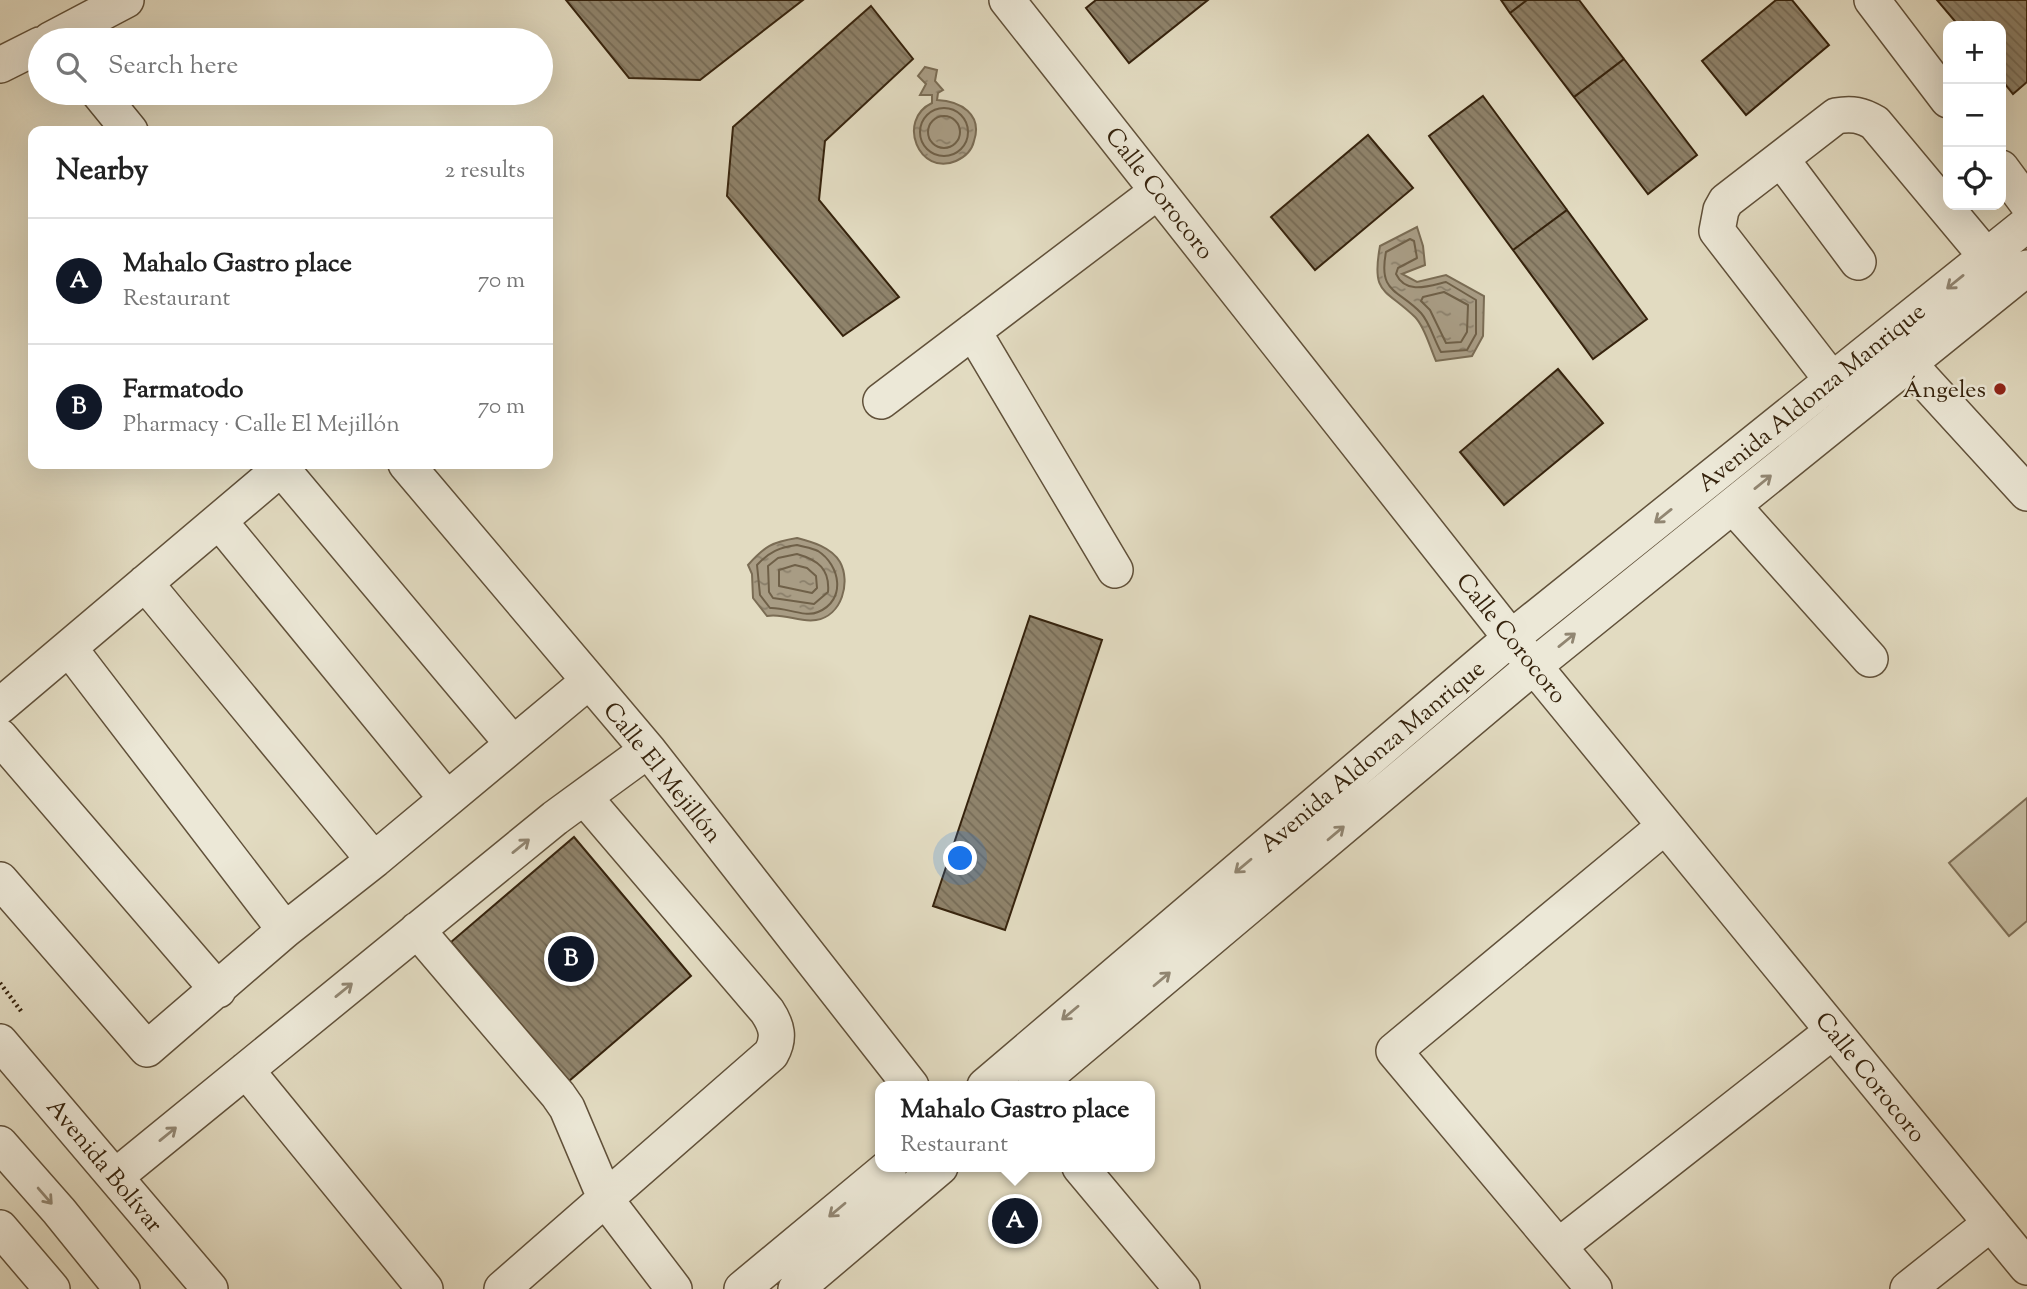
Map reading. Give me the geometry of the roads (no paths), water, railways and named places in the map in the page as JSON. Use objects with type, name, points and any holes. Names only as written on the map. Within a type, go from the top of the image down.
[{"type":"street","points":[[74,28],[126,0]]},
{"type":"street","name":"Calle Corocoro","points":[[1007,0],[1511,638],[2027,1267]]},
{"type":"street","points":[[1872,0],[1943,93]]},
{"type":"street","points":[[0,65],[28,52]]},
{"type":"street","points":[[109,105],[126,126]]},
{"type":"street","points":[[1832,380],[1717,231],[1721,210],[1726,201],[1836,116],[1864,116],[1875,122],[1986,256]]},
{"type":"street","points":[[1781,159],[1858,262]]},
{"type":"street","points":[[2006,175],[2027,202]]},
{"type":"street","points":[[881,401],[1158,191]]},
{"type":"street","name":"Avenida Aldonza Manrique","points":[[1000,1081],[1511,638],[2027,224]]},
{"type":"street","name":"Avenida Aldonza Manrique","points":[[1041,1081],[1534,666],[2027,268]]},
{"type":"street","points":[[973,331],[1115,570]]},
{"type":"street","points":[[1909,363],[2027,493]]},
{"type":"street","points":[[0,706],[280,469]]},
{"type":"street","points":[[285,469],[513,744]]},
{"type":"street","name":"Calle El Mejillón","points":[[411,469],[648,750],[907,1081]]},
{"type":"street","points":[[1733,506],[1870,659]]},
{"type":"street","points":[[219,521],[447,799]]},
{"type":"street","points":[[145,583],[373,860]]},
{"type":"street","points":[[69,648],[285,930]]},
{"type":"street","points":[[0,880],[147,1049],[285,930],[589,681]]},
{"type":"street","points":[[0,737],[218,990]]},
{"type":"street","points":[[115,1177],[417,930],[584,797],[648,750]]},
{"type":"street","points":[[502,1289],[771,1054],[776,1045],[776,1024],[757,998],[584,797]]},
{"type":"street","points":[[1594,1289],[1394,1051],[1665,826]]},
{"type":"street","points":[[417,930],[558,1095],[606,1200],[674,1289]]},
{"type":"street","points":[[1559,1246],[1833,1031]]},
{"type":"street","name":"Avenida Bolívar","points":[[0,1042],[210,1289]]},
{"type":"street","points":[[246,1070],[425,1289]]},
{"type":"street","points":[[0,1144],[122,1289]]},
{"type":"street","points":[[742,1289],[883,1172]]},
{"type":"street","points":[[778,1259],[800,1288],[934,1172]]},
{"type":"street","points":[[1084,1172],[1182,1289]]},
{"type":"street","points":[[1908,1289],[1991,1223]]},
{"type":"street","points":[[0,1228],[52,1289]]},
{"type":"water","points":[[925,67],[937,70],[935,81],[943,90],[938,93],[937,100],[961,106],[968,111],[975,123],[976,132],[972,147],[956,161],[943,164],[932,161],[923,154],[917,144],[915,121],[921,111],[932,103],[932,95],[920,95],[926,84],[918,76]]},
{"type":"water","points":[[1417,227],[1425,265],[1402,274],[1417,282],[1446,275],[1484,296],[1483,336],[1472,356],[1436,361],[1419,321],[1388,295],[1379,282],[1377,274],[1380,246]]},
{"type":"water","points":[[797,538],[826,549],[836,557],[843,570],[844,588],[838,605],[825,617],[816,620],[767,616],[753,598],[752,574],[748,565],[770,546]]},
{"type":"place","name":"Ángeles","points":[[2000,389]]},
{"type":"place","name":"Farmatodo","points":[[571,959]]},
{"type":"place","name":"Mahalo Gastro place","points":[[1015,1221]]}]
